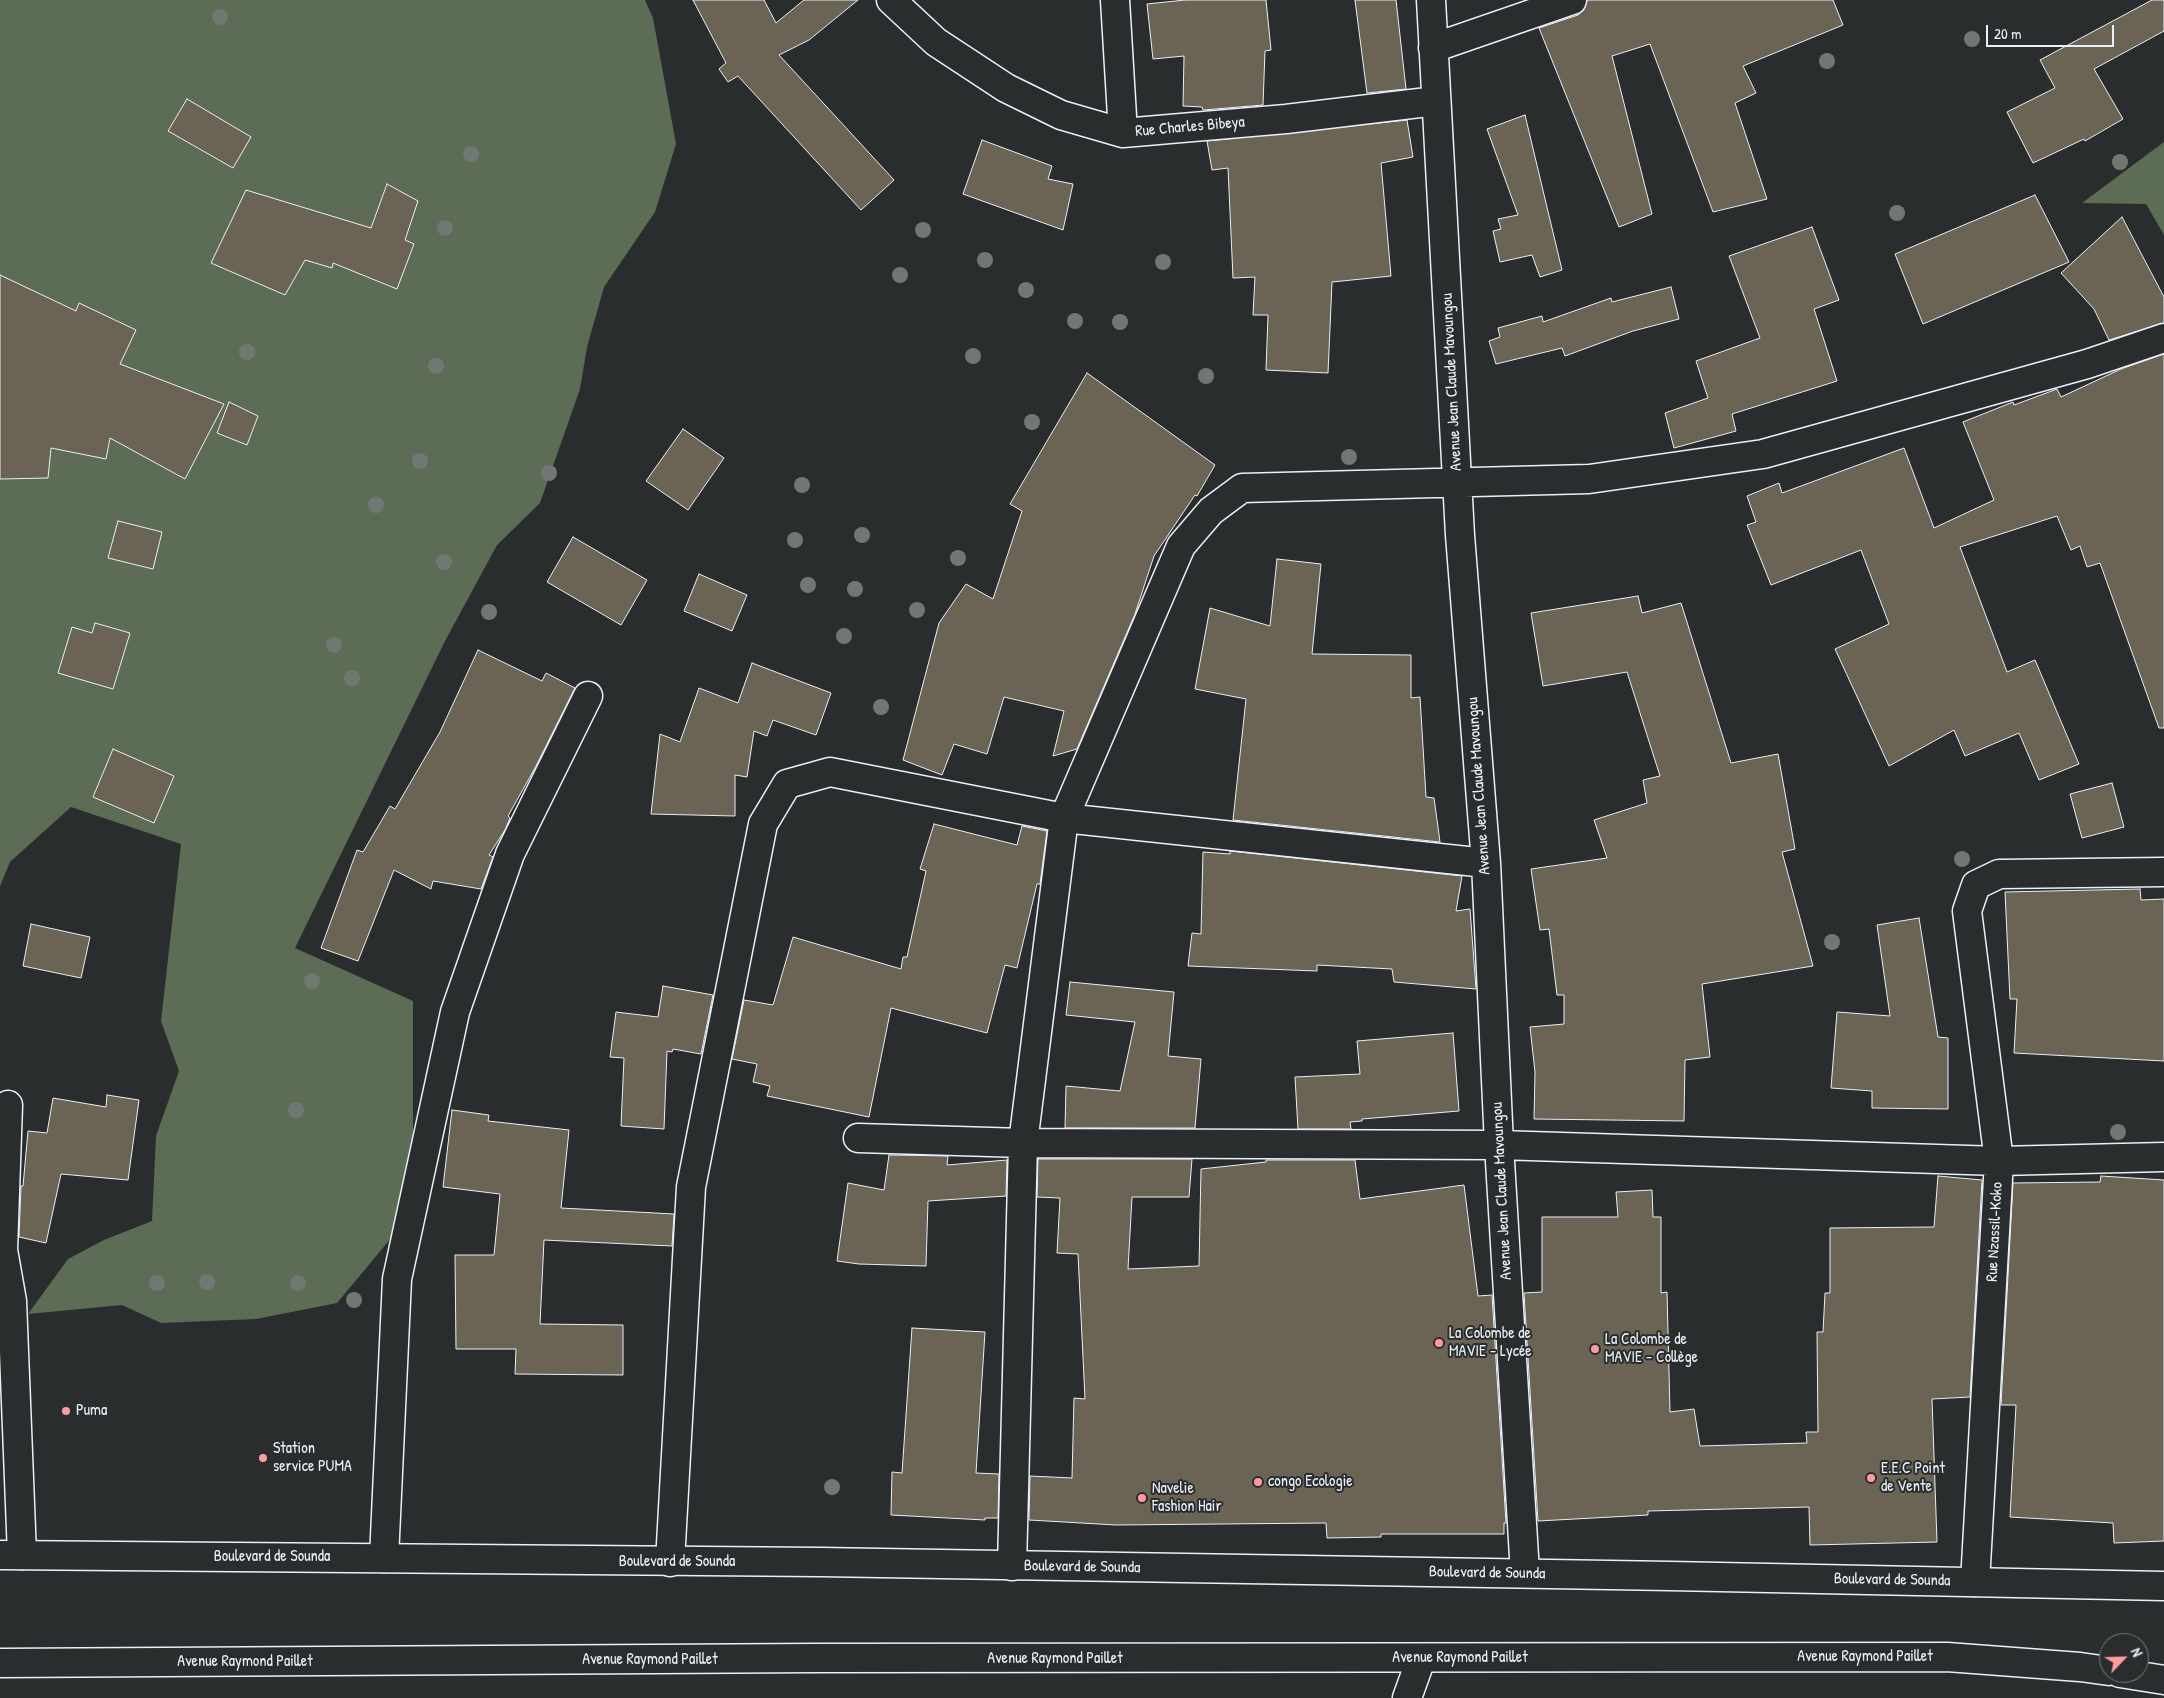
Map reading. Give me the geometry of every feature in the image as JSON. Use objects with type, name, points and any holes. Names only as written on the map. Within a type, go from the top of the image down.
[{"type":"street","name":"Rue Charles Bibeya","points":[[892,0],[936,42],[1006,88],[1061,115],[1123,133],[1286,119],[1436,101]]},
{"type":"street","points":[[1115,0],[1123,133]]},
{"type":"street","name":"Avenue Jean Claude Mavoungou","points":[[1431,0],[1460,535],[1486,863],[1499,1145],[1525,1573]]},
{"type":"street","points":[[1433,48],[1572,0]]},
{"type":"street","points":[[1012,1566],[1023,1143],[1064,818],[1181,546],[1211,511],[1242,488],[1589,479],[1762,454],[2087,364],[2164,338]]},
{"type":"street","points":[[384,1558],[397,1279],[455,1012],[510,854],[588,696]]},
{"type":"street","points":[[670,1562],[691,1187],[763,824],[787,784],[830,772],[1064,818],[1486,863]]},
{"type":"street","name":"Rue Nzassil-Koko","points":[[1975,1582],[1999,1162],[1967,911],[1976,885],[1999,874],[2164,872]]},
{"type":"street","points":[[8,1105],[4,1250],[12,1301],[11,1555]]},
{"type":"street","points":[[858,1138],[1023,1143],[1499,1145],[1999,1162],[2164,1157]]},
{"type":"street","name":"Boulevard de Sounda","points":[[11,1555],[1525,1573],[2164,1586]]},
{"type":"street","name":"Avenue Raymond Paillet","points":[[0,1663],[815,1658],[1421,1659],[1947,1657],[2099,1670]]},
{"type":"street","points":[[1407,1698],[1421,1659]]},
{"type":"street","points":[[2149,1678],[2164,1680]]},
{"type":"green space","points":[[0,0],[645,0],[653,18],[676,144],[655,212],[604,287],[587,347],[580,389],[540,503],[497,545],[445,641],[295,948],[413,1001],[413,1137],[392,1237],[337,1303],[256,1319],[161,1323],[122,1305],[28,1314],[68,1259],[104,1240],[152,1221],[156,1136],[179,1071],[161,1021],[181,844],[71,807],[10,862],[0,886]]},
{"type":"green space","points":[[2164,142],[2164,235],[2146,204],[2082,203]]},
{"type":"building","points":[[693,0],[764,0],[776,23],[804,0],[858,0],[809,40],[779,55],[894,180],[861,210],[738,76],[728,82],[719,69],[726,63]]},
{"type":"building","points":[[1185,0],[1266,0],[1271,50],[1265,51],[1263,105],[1203,110],[1202,107],[1183,106],[1184,56],[1153,59],[1147,4]]},
{"type":"building","points":[[1355,0],[1396,0],[1406,89],[1367,93]]},
{"type":"building","points":[[1587,0],[1833,0],[1843,25],[1743,66],[1756,93],[1735,103],[1767,199],[1713,212],[1650,44],[1612,56],[1652,214],[1619,227],[1539,28],[1578,15],[1584,10]]},
{"type":"building","points":[[2152,0],[2164,0],[2164,31],[2094,69],[2123,119],[2085,141],[2084,139],[2033,163],[2007,112],[2055,88],[2040,60]]},
{"type":"building","points":[[187,99],[251,137],[233,168],[168,131]]},
{"type":"building","points":[[1525,115],[1562,270],[1540,277],[1532,255],[1500,262],[1493,231],[1501,229],[1498,219],[1518,215],[1487,129]]},
{"type":"building","points":[[1407,120],[1413,157],[1381,163],[1391,276],[1332,282],[1328,373],[1266,370],[1268,315],[1253,315],[1255,277],[1233,278],[1228,168],[1212,170],[1207,141]]},
{"type":"building","points":[[982,140],[1052,166],[1048,179],[1073,184],[1063,230],[963,194]]},
{"type":"building","points":[[387,184],[418,201],[405,240],[414,244],[397,289],[333,263],[332,268],[305,260],[285,295],[211,263],[246,190],[371,228]]},
{"type":"building","points":[[2035,195],[2069,262],[1923,324],[1895,254]]},
{"type":"building","points":[[2122,217],[2164,297],[2164,323],[2109,340],[2094,309],[2061,273]]},
{"type":"building","points":[[1812,227],[1839,300],[1814,309],[1837,381],[1732,414],[1736,431],[1674,448],[1665,413],[1708,398],[1696,361],[1760,338],[1729,256]]},
{"type":"building","points":[[0,275],[76,311],[79,303],[136,330],[120,364],[224,404],[185,479],[110,438],[106,459],[51,448],[48,478],[0,479]]},
{"type":"building","points":[[1671,287],[1679,319],[1633,331],[1565,356],[1562,348],[1496,364],[1489,341],[1500,337],[1498,328],[1542,316],[1543,322],[1611,298],[1612,302]]},
{"type":"building","points":[[2164,354],[2164,728],[2159,728],[2100,563],[2087,567],[2080,546],[2071,550],[2057,516],[1960,547],[2007,672],[2035,660],[2079,764],[2039,780],[2019,733],[1965,756],[1954,730],[1889,766],[1835,649],[1889,624],[1861,550],[1771,585],[1747,525],[1756,522],[1747,496],[1779,483],[1782,493],[1904,448],[1934,528],[1994,500],[1963,422],[2013,402],[2014,405],[2057,389],[2061,397],[2121,369]]},
{"type":"building","points":[[1087,373],[1215,465],[1197,496],[1195,495],[1154,556],[1135,614],[1077,749],[1053,756],[1064,711],[1004,697],[987,754],[954,744],[942,775],[903,760],[939,623],[966,584],[993,599],[1022,511],[1010,504]]},
{"type":"building","points":[[229,402],[258,416],[247,445],[217,433]]},
{"type":"building","points":[[683,429],[724,458],[688,510],[646,481]]},
{"type":"building","points":[[118,521],[162,532],[153,569],[108,558]]},
{"type":"building","points":[[573,537],[647,580],[621,625],[547,582]]},
{"type":"building","points":[[1277,559],[1321,564],[1312,654],[1411,655],[1411,698],[1420,697],[1426,797],[1434,798],[1440,842],[1233,820],[1246,699],[1195,689],[1210,608],[1270,626]]},
{"type":"building","points":[[699,574],[747,595],[732,631],[684,611]]},
{"type":"building","points":[[1638,596],[1642,613],[1681,603],[1731,763],[1778,754],[1795,849],[1782,852],[1813,966],[1702,984],[1710,1057],[1685,1060],[1684,1121],[1534,1119],[1535,1072],[1530,1027],[1564,1024],[1564,995],[1557,995],[1549,929],[1540,930],[1531,869],[1607,858],[1594,820],[1647,803],[1643,780],[1660,776],[1627,672],[1543,686],[1531,613]]},
{"type":"building","points":[[95,623],[130,633],[113,689],[58,673],[72,627],[92,633]]},
{"type":"building","points":[[478,650],[542,681],[546,673],[575,688],[535,768],[508,816],[510,818],[505,830],[489,855],[493,857],[481,889],[433,881],[431,889],[394,870],[358,961],[321,948],[357,850],[363,852],[390,806],[395,809],[440,732]]},
{"type":"building","points":[[752,663],[831,693],[816,735],[773,720],[767,736],[754,731],[747,777],[735,775],[735,816],[651,814],[660,734],[680,742],[699,688],[738,703]]},
{"type":"building","points":[[113,749],[174,776],[154,823],[93,797]]},
{"type":"building","points":[[2112,783],[2124,827],[2082,838],[2070,794]]},
{"type":"building","points":[[934,824],[1017,845],[1022,826],[1047,831],[1040,884],[1037,884],[1017,968],[1005,965],[987,1033],[891,1008],[869,1117],[767,1096],[770,1086],[753,1082],[757,1064],[732,1059],[744,1000],[773,1005],[793,937],[901,969],[903,957],[907,957],[926,871],[920,869]]},
{"type":"building","points":[[1230,851],[1462,876],[1456,911],[1470,909],[1476,989],[1394,982],[1392,969],[1317,965],[1317,971],[1188,966],[1192,933],[1201,934],[1203,852],[1230,854]]},
{"type":"building","points":[[2140,889],[2141,900],[2164,899],[2164,1061],[2014,1053],[2017,999],[2010,999],[2005,892]]},
{"type":"building","points":[[1919,918],[1938,1037],[1948,1038],[1948,1109],[1872,1108],[1872,1091],[1831,1088],[1837,1012],[1890,1016],[1877,925]]},
{"type":"building","points":[[31,924],[90,937],[81,978],[23,966]]},
{"type":"building","points":[[1070,982],[1174,992],[1168,1056],[1201,1059],[1195,1128],[1065,1128],[1066,1086],[1120,1091],[1135,1022],[1066,1015]]},
{"type":"building","points":[[663,986],[713,995],[701,1054],[673,1049],[672,1052],[667,1051],[664,1129],[621,1126],[624,1058],[610,1057],[616,1012],[658,1017]]},
{"type":"building","points":[[1453,1033],[1459,1111],[1362,1119],[1362,1121],[1350,1122],[1351,1129],[1298,1129],[1295,1077],[1360,1074],[1357,1041]]},
{"type":"building","points":[[107,1095],[139,1100],[128,1180],[61,1174],[46,1243],[19,1237],[21,1186],[23,1186],[28,1131],[47,1133],[53,1098],[106,1107]]},
{"type":"building","points":[[452,1110],[489,1115],[488,1121],[569,1130],[561,1208],[674,1214],[672,1246],[544,1240],[540,1324],[623,1325],[623,1375],[515,1374],[516,1349],[456,1349],[455,1255],[494,1255],[500,1194],[443,1187]]},
{"type":"building","points":[[889,1155],[948,1156],[947,1165],[1007,1160],[1006,1196],[928,1201],[926,1266],[859,1264],[837,1261],[848,1183],[884,1190]]},
{"type":"building","points":[[1038,1159],[1192,1159],[1189,1197],[1132,1197],[1128,1269],[1199,1266],[1201,1169],[1266,1162],[1266,1160],[1355,1160],[1360,1199],[1464,1185],[1478,1296],[1492,1295],[1506,1523],[1504,1523],[1504,1534],[1381,1534],[1381,1537],[1327,1538],[1326,1523],[1116,1525],[1029,1520],[1030,1476],[1072,1478],[1074,1398],[1085,1399],[1078,1254],[1057,1253],[1060,1198],[1037,1197]]},
{"type":"building","points":[[1938,1176],[1982,1180],[1970,1397],[1932,1399],[1937,1542],[1810,1545],[1809,1507],[1648,1511],[1648,1515],[1538,1521],[1524,1293],[1542,1292],[1542,1217],[1618,1217],[1616,1192],[1652,1190],[1653,1217],[1661,1217],[1661,1293],[1667,1292],[1670,1412],[1694,1409],[1700,1446],[1807,1443],[1806,1432],[1818,1432],[1817,1332],[1823,1332],[1825,1293],[1830,1293],[1830,1228],[1934,1227]]},
{"type":"building","points":[[2101,1176],[2164,1180],[2164,1541],[2114,1543],[2113,1523],[2010,1517],[2016,1405],[2001,1405],[2013,1183],[2100,1182]]},
{"type":"building","points":[[912,1328],[985,1332],[976,1473],[999,1474],[998,1518],[985,1518],[985,1520],[891,1515],[892,1472],[902,1473]]},
{"type":"place","name":"La Colombe de MAVIE - Lycée","points":[[1439,1343]]},
{"type":"place","name":"La Colombe de MAVIE - Collège","points":[[1595,1349]]},
{"type":"place","name":"Puma","points":[[66,1411]]},
{"type":"place","name":"Station service PUMA","points":[[263,1458]]},
{"type":"place","name":"E.E.C Point de Vente","points":[[1871,1478]]},
{"type":"place","name":"congo Ecologie","points":[[1258,1482]]},
{"type":"place","name":"Navelie Fashion Hair","points":[[1142,1498]]}]
